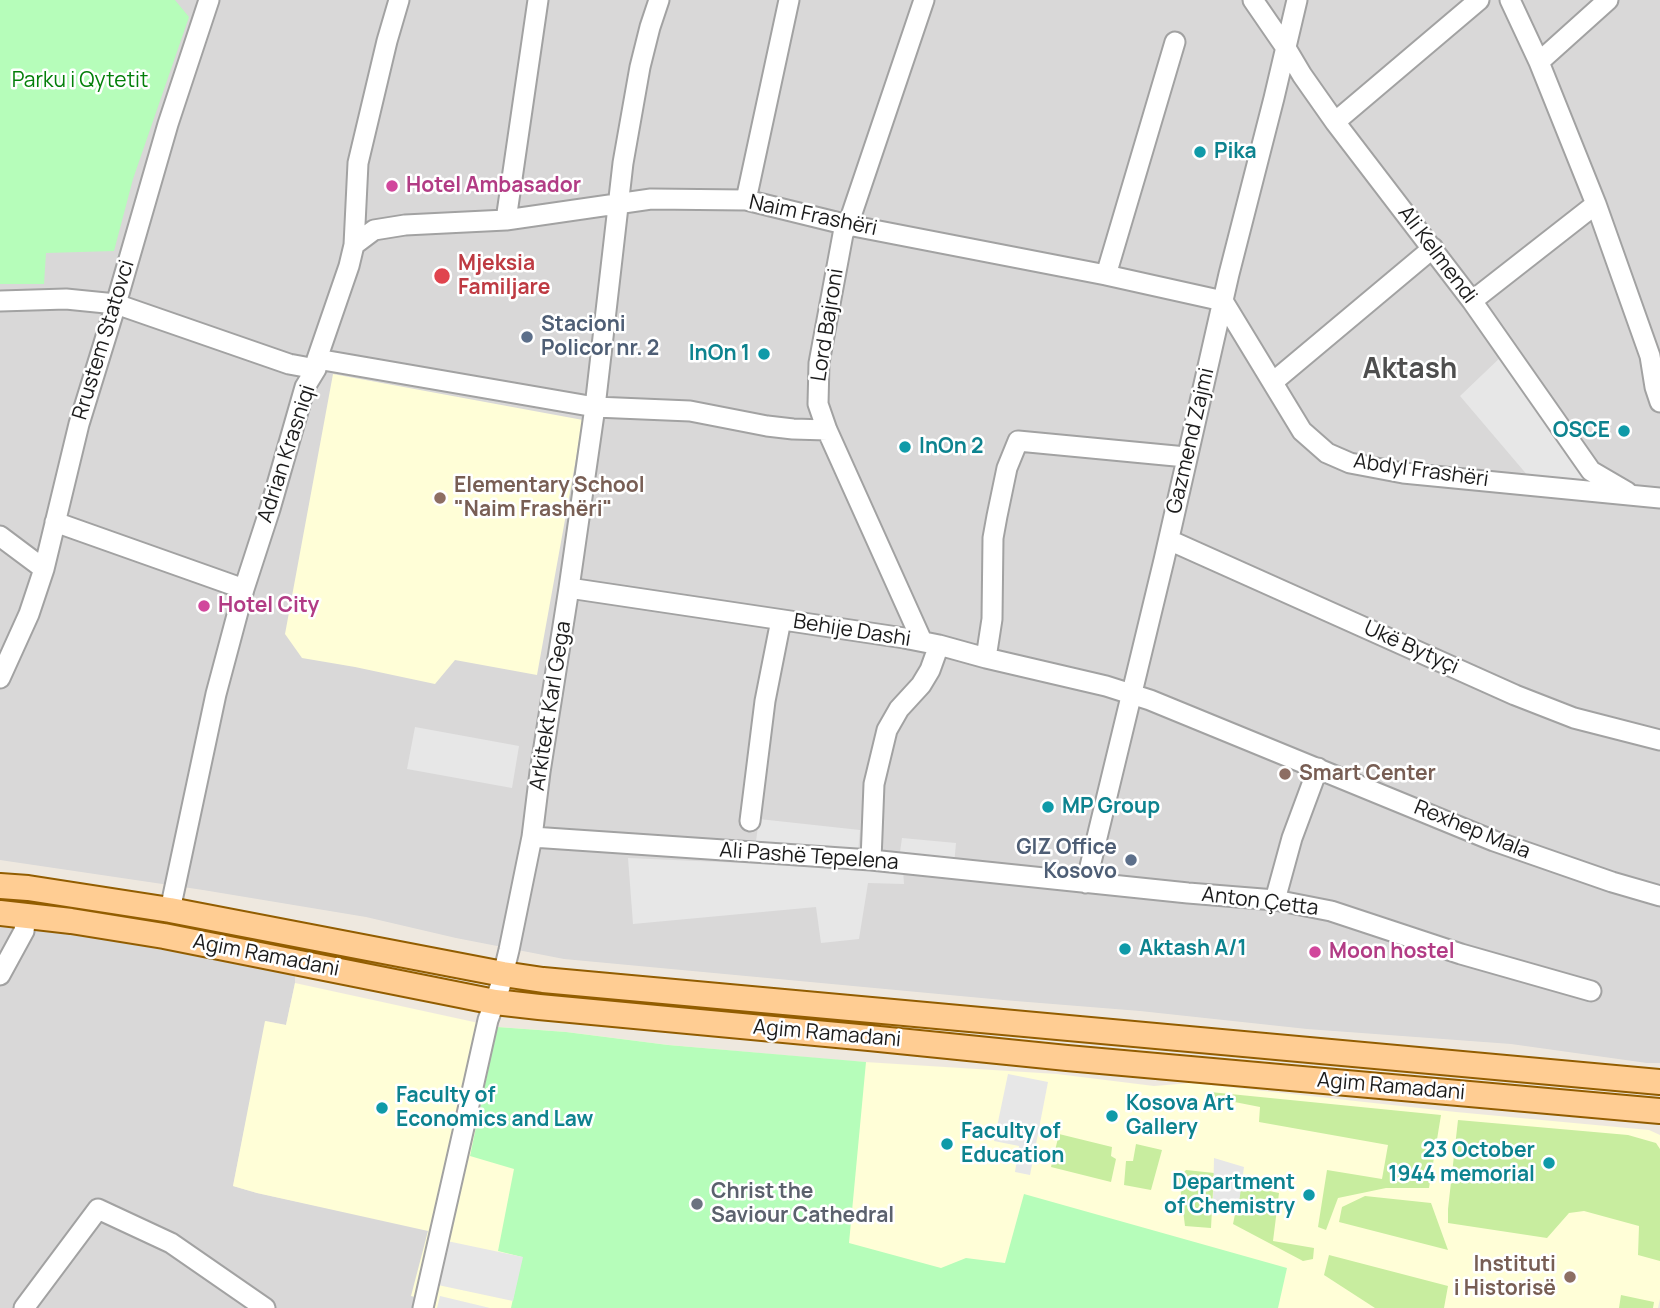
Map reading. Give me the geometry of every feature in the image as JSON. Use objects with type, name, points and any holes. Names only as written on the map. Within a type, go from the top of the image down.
[{"type":"main road","name":"Agim Ramadani","points":[[0,886],[74,894],[170,910],[543,980],[1657,1081]]},
{"type":"main road","name":"Agim Ramadani","points":[[0,913],[164,936],[495,1002],[1067,1058],[1660,1111]]},
{"type":"main road","points":[[1624,1107],[1660,1120]]},
{"type":"street","name":"Rrustem Statovci","points":[[0,678],[29,614],[44,569],[79,424],[168,124],[209,0]]},
{"type":"street","name":"Adrian Krasniqi","points":[[170,910],[216,694],[244,589],[305,387],[317,364],[349,265],[354,245],[358,163],[399,0]]},
{"type":"street","points":[[506,220],[538,0]]},
{"type":"street","name":"Arkitekt Karl Gega","points":[[423,1308],[488,1020],[503,974],[532,837],[595,407],[617,205],[631,112],[650,27],[659,0]]},
{"type":"street","points":[[746,200],[789,0]]},
{"type":"street","name":"Lord Bajroni","points":[[924,0],[843,234],[819,363],[818,404],[827,430],[930,643]]},
{"type":"street","name":"Ali Kelmendi","points":[[1253,0],[1335,121],[1472,301],[1591,471],[1634,496]]},
{"type":"street","name":"Gazmend Zajmi","points":[[1086,883],[1297,0]]},
{"type":"street","points":[[1335,121],[1479,0]]},
{"type":"street","points":[[1510,0],[1539,62],[1595,204],[1650,356],[1660,402]]},
{"type":"street","points":[[1539,62],[1608,0]]},
{"type":"street","points":[[1106,275],[1175,42]]},
{"type":"street","name":"Naim Frashëri","points":[[354,245],[374,230],[405,225],[506,220],[651,199],[746,200],[848,225],[1106,275],[1223,301]]},
{"type":"street","points":[[1472,301],[1595,204]]},
{"type":"street","points":[[1273,382],[1433,248]]},
{"type":"street","points":[[0,301],[66,299],[116,304],[289,364],[317,364],[595,407],[690,411],[766,426],[827,430]]},
{"type":"street","name":"Abdyl Frashëri","points":[[1223,301],[1302,431],[1327,453],[1350,463],[1403,473],[1660,498]]},
{"type":"street","points":[[986,658],[992,619],[992,556],[996,516],[1007,468],[1017,442],[1186,457]]},
{"type":"street","points":[[55,522],[244,589]]},
{"type":"street","points":[[0,536],[44,569]]},
{"type":"street","name":"Ukë Bytyçi","points":[[1169,540],[1515,695],[1574,718],[1660,740]]},
{"type":"street","name":"Behije Dashi","points":[[569,588],[930,643],[1131,694]]},
{"type":"street","points":[[750,821],[765,701],[781,620]]},
{"type":"street","points":[[871,860],[874,784],[887,730],[899,709],[921,685],[930,670],[930,643]]},
{"type":"street","name":"Rexhep Mala","points":[[1131,694],[1494,841],[1660,896]]},
{"type":"street","points":[[1275,900],[1292,838],[1318,768]]},
{"type":"street","name":"Ali Pashë Tepelena","points":[[532,837],[871,860],[1086,883]]},
{"type":"street","name":"Anton Çetta","points":[[1086,883],[1275,900],[1331,911],[1461,954],[1591,991]]},
{"type":"street","points":[[0,975],[24,931],[26,915]]},
{"type":"street","points":[[24,1308],[98,1209],[171,1243],[265,1308]]},
{"type":"shaded area","points":[[0,0],[1660,0],[1660,1063],[1511,1044],[1307,1029],[1140,1011],[564,959],[366,917],[0,860]]},
{"type":"shaded area","points":[[1505,353],[1598,480],[1534,483],[1460,396]]},
{"type":"shaded area","name":"Elementary School \"Naim Frashëri\"","points":[[333,374],[583,420],[537,675],[455,660],[435,684],[302,658],[285,634]]},
{"type":"shaded area","points":[[415,727],[519,746],[512,788],[407,769]]},
{"type":"shaded area","points":[[759,819],[860,830],[858,853],[756,841]]},
{"type":"shaded area","points":[[902,838],[956,843],[954,865],[899,859]]},
{"type":"shaded area","points":[[628,858],[903,870],[904,884],[868,883],[859,939],[821,943],[816,907],[633,924]]},
{"type":"shaded area","points":[[0,919],[295,966],[295,983],[286,1025],[266,1021],[233,1186],[429,1230],[432,1308],[0,1308]]},
{"type":"shaded area","points":[[295,983],[497,1027],[849,1061],[1057,1074],[1154,1086],[1191,1083],[1649,1130],[1660,1135],[1658,1308],[432,1308],[433,1302],[411,1296],[428,1231],[233,1186],[265,1021],[286,1025]]},
{"type":"shaded area","points":[[1008,1074],[1048,1082],[1030,1175],[1015,1172],[1019,1146],[994,1141]]},
{"type":"shaded area","points":[[1214,1158],[1244,1167],[1238,1210],[1213,1202]]},
{"type":"shaded area","points":[[447,1241],[523,1257],[513,1301],[438,1285]]},
{"type":"shaded area","points":[[440,1296],[490,1308],[437,1308]]},
{"type":"green space","name":"Parku i Qytetit","points":[[0,0],[175,0],[189,17],[133,179],[114,251],[46,253],[44,284],[0,284]]},
{"type":"green space","points":[[497,1027],[866,1062],[849,1243],[941,1268],[966,1258],[1005,1263],[1024,1194],[1287,1268],[1278,1308],[511,1308],[522,1257],[498,1251],[514,1169],[470,1156]]},
{"type":"green space","points":[[1210,1092],[1441,1115],[1429,1188],[1386,1188],[1338,1198],[1326,1230],[1318,1227],[1327,1170],[1382,1179],[1388,1145],[1259,1122],[1260,1107],[1209,1097]]},
{"type":"green space","points":[[1458,1120],[1628,1135],[1656,1143],[1660,1149],[1660,1261],[1638,1255],[1639,1226],[1584,1211],[1569,1213],[1547,1238],[1448,1223]]},
{"type":"green space","points":[[1059,1134],[1112,1147],[1111,1156],[1116,1159],[1111,1182],[1051,1167]]},
{"type":"green space","points":[[1136,1144],[1162,1150],[1151,1190],[1124,1185],[1126,1161],[1133,1161]]},
{"type":"green space","points":[[1186,1170],[1214,1173],[1211,1228],[1185,1226],[1179,1178]]},
{"type":"green space","points":[[1241,1185],[1279,1193],[1273,1241],[1314,1248],[1313,1259],[1303,1261],[1233,1224]]},
{"type":"green space","points":[[1365,1196],[1431,1203],[1448,1250],[1339,1222],[1342,1207]]},
{"type":"green space","points":[[1329,1255],[1448,1286],[1444,1308],[1375,1308],[1324,1275]]},
{"type":"green space","points":[[1621,1295],[1654,1302],[1653,1308],[1619,1308]]},
{"type":"place","name":"Pika","points":[[1200,152]]},
{"type":"place","name":"Hotel Ambasador","points":[[392,186]]},
{"type":"place","name":"Mjeksia Familjare","points":[[442,276]]},
{"type":"place","name":"Stacioni Policor nr. 2","points":[[527,337]]},
{"type":"place","name":"InOn 1","points":[[764,354]]},
{"type":"place","name":"OSCE","points":[[1624,431]]},
{"type":"place","name":"InOn 2","points":[[905,447]]},
{"type":"place","name":"Elementary School \"Naim Frashëri\"","points":[[440,498]]},
{"type":"place","name":"Hotel City","points":[[204,606]]},
{"type":"place","name":"Smart Center","points":[[1285,774]]},
{"type":"place","name":"MP Group","points":[[1048,807]]},
{"type":"place","name":"GIZ Office Kosovo","points":[[1131,860]]},
{"type":"place","name":"Aktash A/1","points":[[1125,949]]},
{"type":"place","name":"Moon hostel","points":[[1315,952]]},
{"type":"place","name":"Faculty of Economics and Law","points":[[382,1108]]},
{"type":"place","name":"Kosova Art Gallery","points":[[1112,1116]]},
{"type":"place","name":"Faculty of Education","points":[[947,1144]]},
{"type":"place","name":"23 October 1944 memorial","points":[[1549,1163]]},
{"type":"place","name":"Department of Chemistry","points":[[1309,1195]]},
{"type":"place","name":"Christ the Saviour Cathedral","points":[[697,1204]]},
{"type":"place","name":"Instituti i Historisë","points":[[1570,1277]]},
{"type":"district","name":"Aktash","points":[[1410,370]]}]
